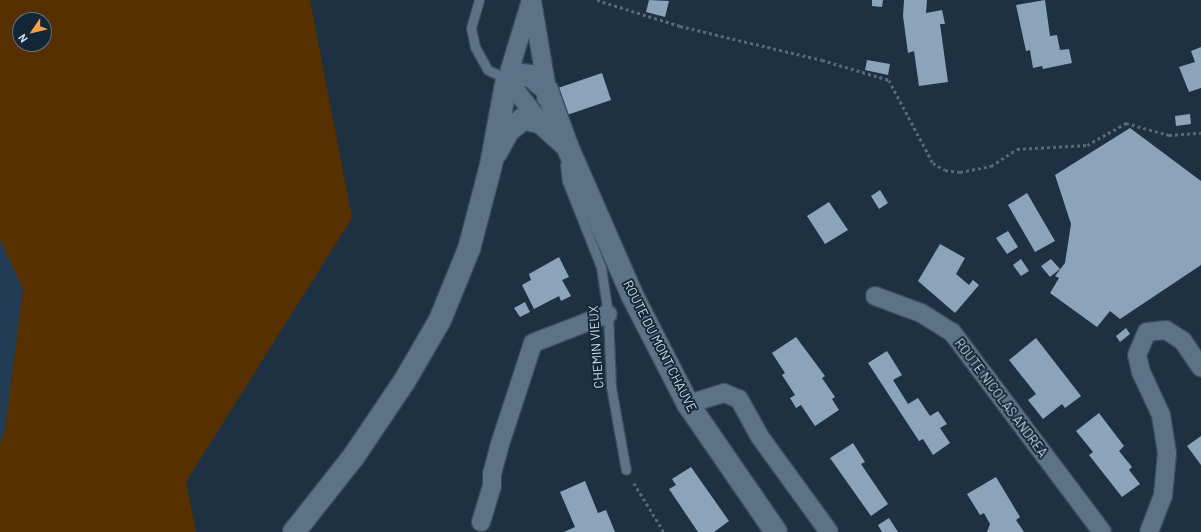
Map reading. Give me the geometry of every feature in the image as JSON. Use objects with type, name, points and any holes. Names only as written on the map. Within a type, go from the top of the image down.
[{"type":"street","points":[[294,532],[358,450],[404,382],[440,320],[469,249],[490,165],[507,79],[531,0]]},
{"type":"street","points":[[490,165],[509,130],[531,118],[546,99],[547,90],[531,0]]},
{"type":"street","points":[[507,79],[521,75],[531,76],[547,90]]},
{"type":"street","points":[[507,79],[531,118],[570,153]]},
{"type":"street","name":"ROUTE DU MONT CHAUVE","points":[[547,90],[570,153],[632,295],[688,404],[776,532]]},
{"type":"street","name":"ROUTE NICOLAS ANDREA","points":[[875,296],[921,313],[952,332],[1102,532]]},
{"type":"street","points":[[481,522],[492,486],[492,474],[499,447],[533,343],[608,314]]},
{"type":"street","points":[[1149,532],[1163,496],[1167,453],[1161,415],[1142,372],[1137,355],[1147,332],[1166,330],[1183,342],[1201,368]]},
{"type":"street","points":[[688,404],[724,393],[739,399],[760,437],[829,532]]},
{"type":"lane","points":[[479,0],[471,28],[475,47],[488,70],[507,79]]},
{"type":"lane","name":"CHEMIN VIEUX","points":[[570,153],[565,166],[567,180],[601,267],[608,314],[611,387],[626,470]]},
{"type":"path","points":[[597,0],[680,26],[822,60],[889,80],[933,163],[945,170],[960,172],[991,166],[1017,149],[1088,145],[1126,123],[1169,135],[1201,133]]},
{"type":"path","points":[[626,470],[664,532]]},
{"type":"shaded area","points":[[0,0],[310,0],[352,218],[186,482],[196,532],[0,532],[0,444],[5,430],[23,289],[0,240]]},
{"type":"shaded area","points":[[0,240],[23,289],[5,430],[0,444]]},
{"type":"building","points":[[649,0],[669,1],[665,17],[646,12]]},
{"type":"building","points":[[872,0],[883,0],[882,7],[872,6]]},
{"type":"building","points":[[904,0],[927,0],[926,13],[942,10],[945,24],[940,24],[948,82],[919,86],[914,51],[908,53],[903,16]]},
{"type":"building","points":[[1045,0],[1050,36],[1057,35],[1060,50],[1069,49],[1072,63],[1043,69],[1042,66],[1033,68],[1030,50],[1026,51],[1016,5]]},
{"type":"building","points":[[1201,47],[1201,88],[1189,92],[1179,67],[1195,62],[1191,51]]},
{"type":"building","points":[[867,60],[890,64],[888,75],[865,70]]},
{"type":"building","points":[[602,73],[611,100],[564,116],[558,88]]},
{"type":"building","points":[[1190,114],[1191,124],[1176,126],[1175,116]]},
{"type":"building","points":[[1130,128],[1201,181],[1201,265],[1120,319],[1110,311],[1097,327],[1050,293],[1059,278],[1055,276],[1065,263],[1071,224],[1055,175]]},
{"type":"building","points":[[880,190],[888,203],[879,209],[871,196]]},
{"type":"building","points":[[1027,193],[1055,241],[1035,252],[1008,205]]},
{"type":"building","points":[[829,202],[848,230],[825,244],[807,216]]},
{"type":"building","points":[[1008,231],[1018,247],[1007,254],[996,238]]},
{"type":"building","points":[[940,244],[965,258],[956,274],[969,285],[973,280],[979,285],[955,313],[918,281]]},
{"type":"building","points":[[559,257],[569,277],[562,280],[571,296],[561,301],[559,296],[534,309],[522,285],[531,280],[529,274]]},
{"type":"building","points":[[1021,259],[1029,271],[1021,276],[1013,265]]},
{"type":"building","points":[[1051,259],[1060,269],[1050,277],[1041,266]]},
{"type":"building","points":[[525,302],[530,312],[520,317],[514,308]]},
{"type":"building","points":[[1126,328],[1130,334],[1120,342],[1116,336]]},
{"type":"building","points":[[796,337],[825,376],[822,378],[835,397],[832,399],[839,410],[815,426],[801,405],[796,408],[790,398],[795,395],[782,375],[785,373],[772,353]]},
{"type":"building","points":[[1036,338],[1081,396],[1065,408],[1062,404],[1043,419],[1028,400],[1036,394],[1009,360]]},
{"type":"building","points":[[887,351],[902,375],[893,380],[908,404],[918,398],[930,416],[938,411],[947,424],[940,428],[950,443],[933,455],[923,439],[919,441],[868,363]]},
{"type":"building","points":[[1099,413],[1124,446],[1119,451],[1132,467],[1129,470],[1140,484],[1122,497],[1089,455],[1093,452],[1076,431]]},
{"type":"building","points":[[1201,436],[1201,465],[1187,446]]},
{"type":"building","points":[[853,443],[865,462],[861,464],[888,504],[871,516],[830,458]]},
{"type":"building","points":[[691,467],[729,521],[714,532],[698,532],[669,489],[676,485],[672,479]]},
{"type":"building","points":[[996,477],[1020,517],[1016,520],[1024,532],[987,532],[990,524],[984,513],[980,515],[967,494]]},
{"type":"building","points":[[585,481],[598,513],[606,510],[615,532],[564,532],[575,527],[560,492]]},
{"type":"building","points":[[889,518],[898,532],[882,532],[878,525]]}]
